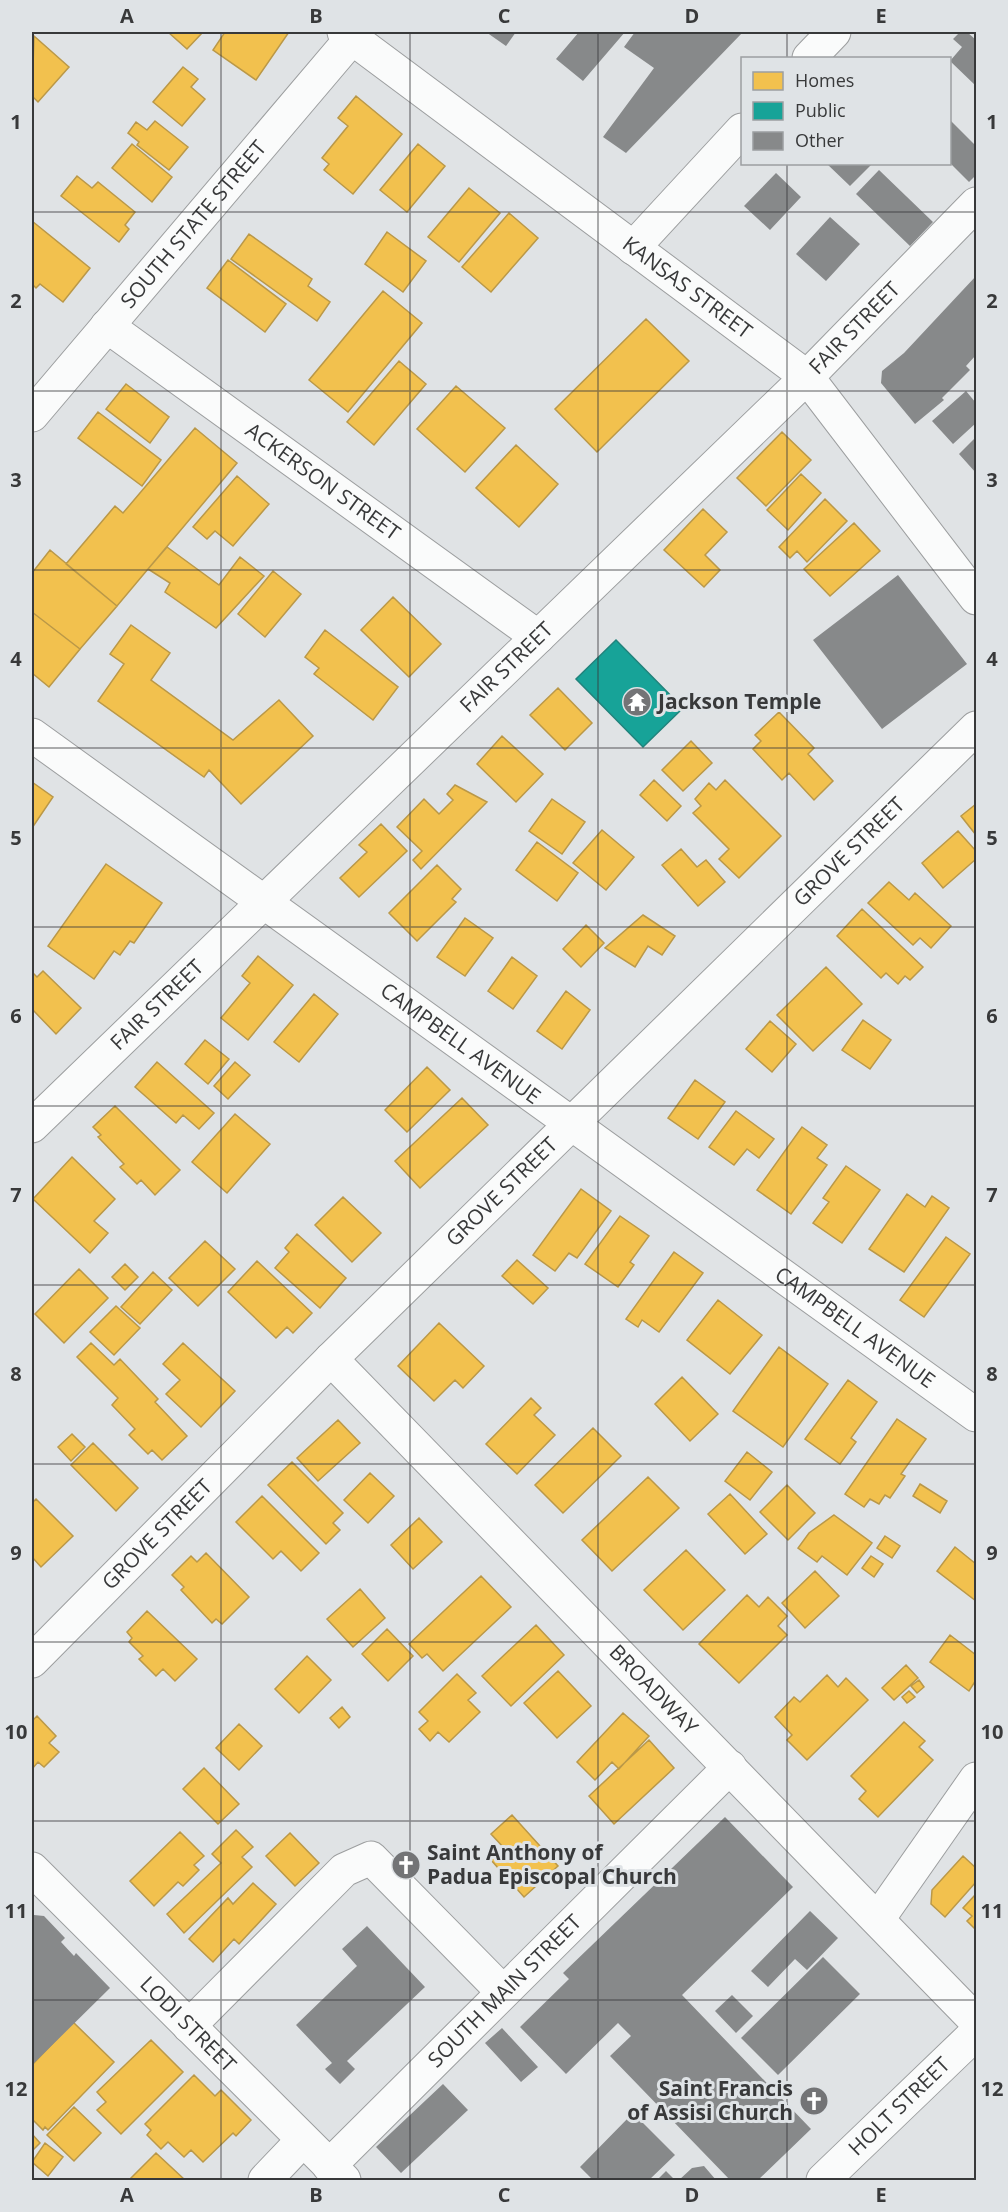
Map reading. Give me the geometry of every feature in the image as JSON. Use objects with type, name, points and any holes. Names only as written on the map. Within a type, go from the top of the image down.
[{"type":"street","points":[[810,57],[834,32]]},
{"type":"street","name":"KANSAS STREET","points":[[351,34],[807,377],[976,598]]},
{"type":"street","name":"SOUTH STATE STREET","points":[[32,415],[351,34]]},
{"type":"street","points":[[633,248],[741,131]]},
{"type":"street","name":"FAIR STREET","points":[[32,1126],[807,377],[976,204]]},
{"type":"street","name":"ACKERSON STREET","points":[[107,326],[538,637]]},
{"type":"street","name":"GROVE STREET","points":[[32,1661],[331,1359],[976,728]]},
{"type":"street","name":"CAMPBELL AVENUE","points":[[32,735],[976,1415]]},
{"type":"street","name":"BROADWAY","points":[[331,1359],[976,2022]]},
{"type":"street","name":"SOUTH MAIN STREET","points":[[336,2173],[503,1992],[730,1767]]},
{"type":"street","points":[[878,1919],[976,1779]]},
{"type":"street","points":[[189,2026],[344,1870],[371,1858],[503,1992]]},
{"type":"street","name":"LODI STREET","points":[[33,1874],[336,2173]]},
{"type":"street","name":"HOLT STREET","points":[[823,2181],[976,2033]]},
{"type":"street","points":[[265,2181],[303,2140]]},
{"type":"building: Homes","points":[[168,32],[203,32],[187,49]]},
{"type":"building: Homes","points":[[225,32],[289,32],[256,80],[213,50]]},
{"type":"building: Homes","points":[[34,36],[69,67],[38,102],[32,96]]},
{"type":"building: Homes","points":[[183,67],[198,79],[191,87],[205,99],[182,126],[153,102]]},
{"type":"building: Homes","points":[[356,96],[402,134],[353,194],[324,170],[329,164],[322,158],[348,126],[338,118]]},
{"type":"building: Homes","points":[[155,121],[188,147],[169,170],[137,145],[139,142],[128,133],[136,122],[147,130]]},
{"type":"building: Homes","points":[[132,144],[172,177],[152,202],[112,168]]},
{"type":"building: Homes","points":[[418,144],[445,166],[407,212],[380,190]]},
{"type":"building: Homes","points":[[77,176],[92,188],[98,182],[135,212],[125,225],[129,229],[119,242],[61,196]]},
{"type":"building: Homes","points":[[469,188],[500,213],[459,262],[428,237]]},
{"type":"building: Homes","points":[[509,213],[538,238],[491,292],[462,267]]},
{"type":"building: Homes","points":[[32,221],[90,268],[63,302],[40,284],[36,288],[32,284]]},
{"type":"building: Homes","points":[[387,232],[426,261],[403,292],[365,264]]},
{"type":"building: Homes","points":[[249,234],[312,279],[308,286],[330,302],[317,321],[231,259]]},
{"type":"building: Homes","points":[[228,260],[286,304],[265,332],[207,288]]},
{"type":"building: Homes","points":[[383,291],[422,323],[348,412],[309,380]]},
{"type":"building: Homes","points":[[646,319],[689,361],[597,452],[555,409]]},
{"type":"building: Homes","points":[[399,361],[426,384],[374,445],[347,422]]},
{"type":"building: Homes","points":[[126,384],[169,417],[150,443],[106,409]]},
{"type":"building: Homes","points":[[456,386],[505,428],[465,472],[417,429]]},
{"type":"building: Homes","points":[[98,412],[161,460],[142,486],[78,438]]},
{"type":"building: Homes","points":[[195,428],[237,463],[117,606],[66,564],[115,506],[123,513]]},
{"type":"building: Homes","points":[[782,432],[811,460],[766,506],[737,478]]},
{"type":"building: Homes","points":[[516,445],[558,484],[519,527],[476,488]]},
{"type":"building: Homes","points":[[801,474],[821,493],[788,530],[767,510]]},
{"type":"building: Homes","points":[[237,476],[269,504],[233,546],[215,531],[207,539],[193,527]]},
{"type":"building: Homes","points":[[825,499],[847,521],[807,562],[797,551],[790,558],[779,547]]},
{"type":"building: Homes","points":[[703,509],[727,532],[705,555],[720,570],[704,587],[664,550]]},
{"type":"building: Homes","points":[[854,523],[880,551],[830,596],[804,569]]},
{"type":"building: Homes","points":[[167,547],[219,585],[240,557],[264,576],[216,628],[165,592],[170,583],[148,569]]},
{"type":"building: Homes","points":[[50,550],[117,606],[80,649],[32,612],[32,573]]},
{"type":"building: Homes","points":[[273,571],[301,594],[265,637],[238,614]]},
{"type":"building: Homes","points":[[393,597],[441,644],[409,677],[361,630]]},
{"type":"building: Homes","points":[[32,612],[80,649],[49,687],[32,673]]},
{"type":"building: Homes","points":[[131,625],[170,653],[151,680],[233,740],[279,700],[313,736],[241,804],[209,770],[204,777],[98,701],[124,664],[110,654]]},
{"type":"building: Homes","points":[[325,630],[398,687],[373,720],[314,674],[319,668],[305,657]]},
{"type":"building: Homes","points":[[558,688],[592,723],[565,750],[530,715]]},
{"type":"building: Homes","points":[[779,712],[814,748],[808,754],[833,781],[814,800],[789,773],[782,780],[753,749],[761,741],[755,735]]},
{"type":"building: Homes","points":[[502,736],[543,774],[516,802],[477,764]]},
{"type":"building: Homes","points":[[691,741],[712,763],[683,791],[662,770]]},
{"type":"building: Homes","points":[[654,780],[681,806],[667,821],[640,795]]},
{"type":"building: Homes","points":[[725,780],[781,836],[739,878],[719,859],[729,849],[693,813],[701,806],[695,799],[709,783],[716,790]]},
{"type":"building: Homes","points":[[32,782],[53,797],[32,828]]},
{"type":"building: Homes","points":[[455,785],[487,802],[421,869],[413,860],[422,851],[397,827],[424,799],[439,814],[453,800],[447,794]]},
{"type":"building: Homes","points":[[552,799],[585,822],[562,854],[529,831]]},
{"type":"building: Homes","points":[[976,804],[976,835],[961,816]]},
{"type":"building: Homes","points":[[381,824],[407,851],[359,897],[340,878],[367,852],[359,845]]},
{"type":"building: Homes","points":[[602,830],[634,857],[606,890],[573,863]]},
{"type":"building: Homes","points":[[958,831],[976,851],[976,859],[943,888],[922,863]]},
{"type":"building: Homes","points":[[537,842],[578,873],[557,901],[516,870]]},
{"type":"building: Homes","points":[[681,849],[697,867],[706,860],[725,882],[698,906],[662,865]]},
{"type":"building: Homes","points":[[106,864],[162,903],[134,943],[130,941],[120,955],[114,951],[94,979],[48,946]]},
{"type":"building: Homes","points":[[437,865],[461,889],[452,899],[456,902],[417,941],[389,913]]},
{"type":"building: Homes","points":[[889,882],[909,900],[915,893],[951,926],[931,948],[920,938],[913,945],[868,903]]},
{"type":"building: Homes","points":[[862,909],[923,967],[910,980],[905,976],[898,984],[886,973],[881,978],[837,936]]},
{"type":"building: Homes","points":[[643,915],[675,936],[662,955],[648,946],[635,967],[605,948]]},
{"type":"building: Homes","points":[[465,918],[493,938],[465,976],[437,957]]},
{"type":"building: Homes","points":[[586,925],[604,943],[581,967],[563,949]]},
{"type":"building: Homes","points":[[258,956],[293,985],[248,1040],[221,1018],[250,983],[242,976]]},
{"type":"building: Homes","points":[[512,957],[537,976],[513,1009],[488,991]]},
{"type":"building: Homes","points":[[826,967],[862,1004],[813,1051],[777,1015]]},
{"type":"building: Homes","points":[[43,971],[81,1008],[56,1034],[32,1009],[32,972],[37,977]]},
{"type":"building: Homes","points":[[566,991],[590,1010],[562,1049],[537,1031]]},
{"type":"building: Homes","points":[[314,994],[338,1014],[299,1062],[274,1042]]},
{"type":"building: Homes","points":[[863,1020],[891,1040],[870,1069],[842,1050]]},
{"type":"building: Homes","points":[[770,1021],[796,1044],[772,1072],[746,1049]]},
{"type":"building: Homes","points":[[205,1040],[229,1059],[208,1084],[185,1064]]},
{"type":"building: Homes","points":[[157,1062],[214,1113],[199,1129],[183,1115],[176,1123],[135,1087]]},
{"type":"building: Homes","points":[[235,1062],[250,1075],[228,1099],[214,1086]]},
{"type":"building: Homes","points":[[427,1067],[450,1090],[407,1132],[385,1110]]},
{"type":"building: Homes","points":[[695,1080],[725,1102],[698,1139],[668,1118]]},
{"type":"building: Homes","points":[[462,1098],[488,1125],[420,1188],[395,1161]]},
{"type":"building: Homes","points":[[115,1106],[180,1170],[155,1195],[141,1180],[137,1184],[120,1167],[124,1164],[98,1137],[101,1135],[93,1127]]},
{"type":"building: Homes","points":[[736,1111],[774,1139],[759,1158],[747,1149],[734,1165],[709,1147]]},
{"type":"building: Homes","points":[[235,1114],[270,1144],[227,1193],[192,1162]]},
{"type":"building: Homes","points":[[802,1127],[827,1145],[817,1158],[827,1165],[791,1214],[757,1190]]},
{"type":"building: Homes","points":[[72,1157],[115,1199],[94,1221],[108,1233],[90,1253],[33,1199]]},
{"type":"building: Homes","points":[[846,1166],[880,1190],[842,1243],[813,1223],[829,1202],[823,1198]]},
{"type":"building: Homes","points":[[581,1189],[611,1211],[577,1258],[569,1253],[555,1271],[533,1255]]},
{"type":"building: Homes","points":[[907,1194],[925,1207],[932,1196],[949,1208],[904,1272],[869,1249]]},
{"type":"building: Homes","points":[[343,1197],[381,1233],[352,1262],[315,1225]]},
{"type":"building: Homes","points":[[620,1216],[649,1236],[630,1262],[634,1265],[618,1287],[585,1264]]},
{"type":"building: Homes","points":[[297,1234],[346,1278],[320,1308],[275,1268],[289,1252],[285,1248]]},
{"type":"building: Homes","points":[[946,1237],[970,1254],[924,1317],[900,1300]]},
{"type":"building: Homes","points":[[205,1241],[235,1269],[198,1306],[169,1278]]},
{"type":"building: Homes","points":[[674,1252],[703,1273],[659,1332],[642,1320],[638,1327],[626,1319]]},
{"type":"building: Homes","points":[[517,1260],[548,1288],[533,1304],[502,1276]]},
{"type":"building: Homes","points":[[257,1261],[312,1313],[293,1333],[287,1327],[276,1338],[228,1292]]},
{"type":"building: Homes","points":[[125,1264],[138,1277],[125,1290],[112,1277]]},
{"type":"building: Homes","points":[[79,1269],[108,1298],[64,1343],[35,1314]]},
{"type":"building: Homes","points":[[153,1272],[172,1290],[140,1324],[121,1307]]},
{"type":"building: Homes","points":[[718,1300],[762,1335],[730,1374],[687,1340]]},
{"type":"building: Homes","points":[[116,1306],[140,1328],[114,1355],[90,1332]]},
{"type":"building: Homes","points":[[439,1323],[484,1366],[463,1388],[455,1380],[434,1401],[398,1366]]},
{"type":"building: Homes","points":[[91,1343],[114,1365],[120,1359],[158,1399],[155,1402],[187,1436],[162,1460],[152,1450],[148,1454],[129,1435],[135,1429],[112,1405],[118,1398],[77,1357]]},
{"type":"building: Homes","points":[[183,1343],[235,1391],[201,1427],[166,1394],[180,1380],[163,1364]]},
{"type":"building: Homes","points":[[779,1347],[828,1384],[783,1447],[733,1411]]},
{"type":"building: Homes","points":[[682,1377],[718,1414],[690,1441],[655,1404]]},
{"type":"building: Homes","points":[[848,1380],[877,1402],[851,1438],[856,1442],[840,1464],[805,1439]]},
{"type":"building: Homes","points":[[531,1398],[541,1408],[534,1415],[555,1435],[517,1474],[486,1444]]},
{"type":"building: Homes","points":[[897,1419],[926,1439],[901,1474],[905,1476],[890,1498],[885,1495],[879,1504],[870,1499],[864,1507],[845,1494]]},
{"type":"building: Homes","points":[[338,1420],[360,1443],[318,1481],[297,1458]]},
{"type":"building: Homes","points":[[593,1428],[621,1456],[563,1513],[535,1485]]},
{"type":"building: Homes","points":[[72,1434],[85,1447],[71,1461],[58,1447]]},
{"type":"building: Homes","points":[[93,1443],[138,1488],[116,1511],[71,1465]]},
{"type":"building: Homes","points":[[747,1452],[772,1472],[750,1500],[725,1481]]},
{"type":"building: Homes","points":[[292,1462],[343,1513],[333,1523],[340,1530],[326,1544],[268,1485]]},
{"type":"building: Homes","points":[[370,1473],[394,1496],[368,1523],[344,1500]]},
{"type":"building: Homes","points":[[648,1477],[679,1508],[612,1571],[582,1540]]},
{"type":"building: Homes","points":[[920,1484],[947,1501],[940,1513],[913,1496]]},
{"type":"building: Homes","points":[[787,1485],[815,1513],[788,1540],[760,1512]]},
{"type":"building: Homes","points":[[730,1494],[767,1534],[745,1554],[708,1514]]},
{"type":"building: Homes","points":[[262,1496],[319,1553],[301,1571],[281,1551],[273,1559],[236,1522]]},
{"type":"building: Homes","points":[[36,1499],[73,1536],[41,1567],[32,1557],[32,1503]]},
{"type":"building: Homes","points":[[834,1515],[872,1543],[847,1575],[822,1556],[817,1562],[798,1548],[809,1533]]},
{"type":"building: Homes","points":[[419,1518],[442,1542],[413,1569],[391,1545]]},
{"type":"building: Homes","points":[[885,1536],[900,1546],[892,1558],[877,1548]]},
{"type":"building: Homes","points":[[955,1547],[976,1564],[976,1601],[937,1571]]},
{"type":"building: Homes","points":[[686,1550],[725,1590],[683,1630],[644,1590]]},
{"type":"building: Homes","points":[[206,1553],[249,1597],[222,1624],[216,1619],[212,1623],[181,1590],[184,1587],[172,1575],[191,1556],[197,1562]]},
{"type":"building: Homes","points":[[871,1556],[883,1564],[874,1577],[862,1568]]},
{"type":"building: Homes","points":[[815,1571],[839,1596],[805,1628],[782,1603]]},
{"type":"building: Homes","points":[[481,1576],[511,1607],[443,1671],[427,1654],[422,1658],[409,1644]]},
{"type":"building: Homes","points":[[360,1589],[385,1618],[353,1647],[327,1619]]},
{"type":"building: Homes","points":[[747,1595],[759,1607],[768,1597],[787,1616],[778,1626],[787,1635],[739,1683],[699,1644]]},
{"type":"building: Homes","points":[[147,1611],[197,1659],[175,1681],[163,1669],[156,1676],[139,1659],[143,1656],[129,1642],[132,1638],[127,1632]]},
{"type":"building: Homes","points":[[536,1625],[564,1655],[511,1706],[482,1676]]},
{"type":"building: Homes","points":[[387,1629],[413,1656],[388,1681],[362,1654]]},
{"type":"building: Homes","points":[[950,1635],[976,1655],[976,1680],[969,1691],[930,1662]]},
{"type":"building: Homes","points":[[307,1656],[331,1680],[299,1713],[275,1689]]},
{"type":"building: Homes","points":[[906,1665],[918,1678],[894,1700],[882,1688]]},
{"type":"building: Homes","points":[[558,1671],[591,1706],[557,1738],[524,1703]]},
{"type":"building: Homes","points":[[457,1674],[476,1693],[468,1700],[480,1712],[449,1742],[438,1732],[430,1741],[419,1729],[428,1721],[419,1712]]},
{"type":"building: Homes","points":[[827,1675],[838,1687],[846,1678],[868,1700],[807,1760],[787,1740],[792,1735],[775,1717],[794,1697],[800,1702]]},
{"type":"building: Homes","points":[[919,1680],[924,1687],[917,1693],[911,1686]]},
{"type":"building: Homes","points":[[909,1691],[915,1697],[907,1703],[902,1697]]},
{"type":"building: Homes","points":[[342,1707],[350,1717],[339,1728],[330,1718]]},
{"type":"building: Homes","points":[[623,1713],[649,1736],[619,1769],[612,1762],[595,1780],[577,1762]]},
{"type":"building: Homes","points":[[37,1716],[56,1736],[49,1743],[59,1752],[44,1767],[38,1762],[32,1769],[32,1721]]},
{"type":"building: Homes","points":[[904,1722],[925,1741],[919,1747],[933,1760],[878,1817],[859,1799],[866,1791],[851,1776]]},
{"type":"building: Homes","points":[[239,1724],[262,1746],[239,1770],[216,1748]]},
{"type":"building: Homes","points":[[649,1740],[674,1768],[614,1824],[589,1796]]},
{"type":"building: Homes","points":[[204,1768],[239,1804],[218,1824],[183,1789]]},
{"type":"building: Homes","points":[[512,1815],[558,1866],[524,1897],[491,1860],[504,1848],[491,1834]]},
{"type":"building: Homes","points":[[236,1830],[253,1847],[242,1857],[252,1867],[184,1933],[167,1914],[221,1863],[212,1854]]},
{"type":"building: Homes","points":[[180,1832],[204,1856],[194,1865],[199,1870],[183,1886],[178,1882],[154,1906],[130,1881]]},
{"type":"building: Homes","points":[[290,1833],[319,1863],[295,1886],[266,1856]]},
{"type":"building: Homes","points":[[963,1856],[976,1868],[976,1882],[945,1917],[931,1904],[932,1890]]},
{"type":"building: Homes","points":[[253,1883],[276,1904],[239,1944],[234,1939],[213,1962],[189,1939],[228,1898],[233,1904]]},
{"type":"building: Homes","points":[[976,1894],[976,1930],[967,1921],[972,1916],[963,1908]]},
{"type":"building: Homes","points":[[73,2022],[114,2062],[48,2130],[45,2127],[43,2130],[32,2119],[32,2065]]},
{"type":"building: Homes","points":[[151,2040],[183,2072],[121,2134],[97,2110],[106,2102],[97,2092]]},
{"type":"building: Homes","points":[[194,2075],[215,2096],[221,2090],[251,2120],[236,2136],[233,2133],[203,2162],[191,2150],[184,2157],[168,2142],[161,2149],[147,2135],[151,2130],[145,2124]]},
{"type":"building: Homes","points":[[74,2107],[101,2133],[74,2161],[47,2135]]},
{"type":"building: Homes","points":[[32,2134],[40,2143],[32,2151]]},
{"type":"building: Homes","points":[[45,2143],[63,2157],[48,2176],[32,2162]]},
{"type":"building: Homes","points":[[156,2153],[185,2180],[129,2180]]},
{"type":"building: Public","points":[[616,640],[683,708],[643,747],[576,679]]},
{"type":"building: Other","points":[[486,32],[516,32],[506,46]]},
{"type":"building: Other","points":[[579,32],[625,32],[583,81],[556,59]]},
{"type":"building: Other","points":[[635,32],[743,32],[626,153],[603,137],[654,68],[624,47]]},
{"type":"building: Other","points":[[960,32],[967,32],[976,40],[976,86],[951,62],[962,47],[953,39]]},
{"type":"building: Other","points":[[951,121],[976,146],[976,175],[969,182],[951,164]]},
{"type":"building: Other","points":[[828,165],[871,165],[850,186]]},
{"type":"building: Other","points":[[879,170],[933,222],[910,246],[856,194]]},
{"type":"building: Other","points":[[776,173],[801,197],[770,230],[744,206]]},
{"type":"building: Other","points":[[830,217],[860,244],[826,281],[796,254]]},
{"type":"building: Other","points":[[976,276],[976,355],[966,366],[970,370],[942,398],[944,400],[915,424],[881,383],[882,371],[904,353]]},
{"type":"building: Other","points":[[966,391],[976,403],[976,423],[953,444],[932,421]]},
{"type":"building: Other","points":[[976,437],[976,473],[959,454]]},
{"type":"building: Other","points":[[898,575],[967,664],[882,729],[813,640]]},
{"type":"building: Other","points":[[725,1817],[793,1887],[682,1995],[811,2129],[758,2180],[730,2180],[610,2056],[631,2036],[618,2023],[566,2074],[520,2027],[569,1979],[563,1973]]},
{"type":"building: Other","points":[[810,1911],[838,1938],[807,1970],[795,1959],[768,1987],[751,1971]]},
{"type":"building: Other","points":[[34,1915],[44,1916],[65,1938],[61,1942],[74,1956],[76,1953],[110,1988],[32,2065],[32,1917]]},
{"type":"building: Other","points":[[367,1926],[425,1987],[347,2061],[355,2069],[340,2084],[325,2069],[332,2063],[296,2025],[357,1966],[342,1949]]},
{"type":"building: Other","points":[[823,1957],[860,1994],[778,2075],[741,2038]]},
{"type":"building: Other","points":[[732,1995],[753,2016],[736,2033],[715,2011]]},
{"type":"building: Other","points":[[502,2028],[538,2067],[521,2082],[485,2043]]},
{"type":"building: Other","points":[[443,2084],[468,2110],[401,2173],[376,2147]]},
{"type":"building: Other","points":[[633,2113],[675,2155],[649,2180],[593,2180],[580,2167]]},
{"type":"building: Other","points":[[704,2166],[716,2180],[679,2180],[692,2168]]},
{"type":"building: Other","points":[[666,2171],[675,2180],[657,2180]]},
{"type":"place","name":"Jackson Temple","points":[[637,702]]},
{"type":"place","name":"Saint Anthony of Padua Episcopal Church","points":[[406,1865]]},
{"type":"place","name":"Saint Francis of Assisi Church","points":[[814,2101]]}]
